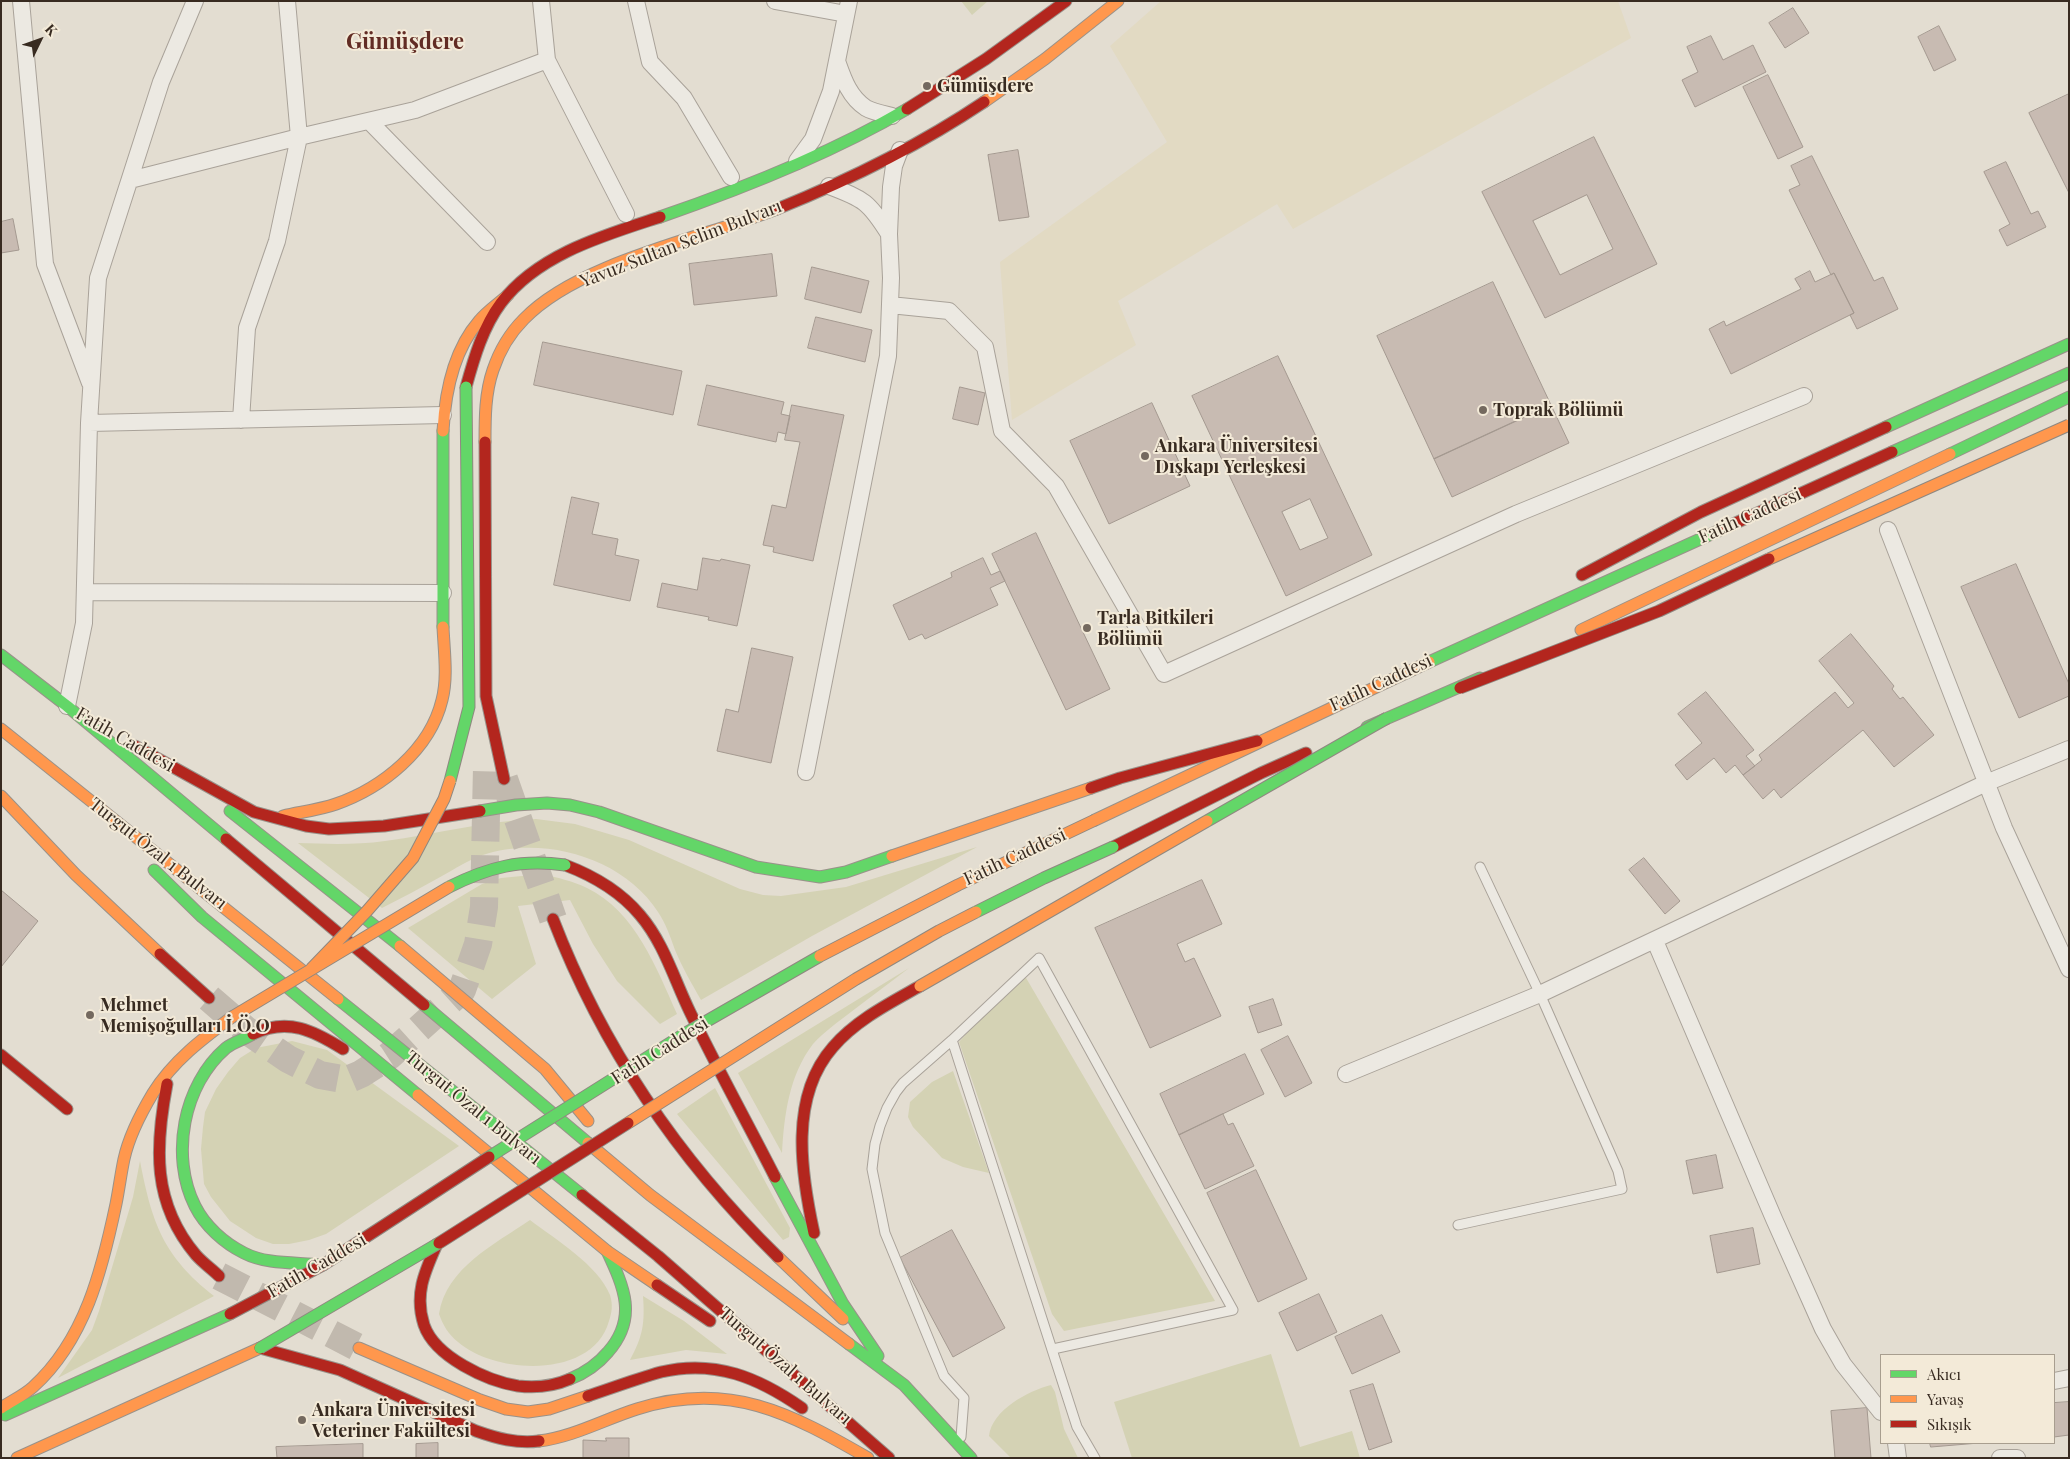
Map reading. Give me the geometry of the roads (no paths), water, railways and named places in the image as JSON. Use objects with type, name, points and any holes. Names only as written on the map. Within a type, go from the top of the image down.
[{"type":"main road","name":"Yavuz Sultan Selim Bulvarı","points":[[311,969],[367,911],[413,858],[444,799],[458,755],[469,707],[466,387],[473,362],[494,315],[508,295],[559,256],[589,242],[621,228],[734,190],[844,142],[977,66],[1066,1]]},
{"type":"main road","name":"Yavuz Sultan Selim Bulvarı","points":[[486,696],[484,563],[487,408],[491,374],[503,348],[520,323],[537,306],[562,290],[620,263],[727,227],[829,186],[900,150],[959,118],[997,94],[1043,62],[1118,1]]},
{"type":"main road","points":[[272,818],[336,804],[376,784],[398,766],[427,734],[442,701],[445,664],[442,415],[449,379],[475,326],[508,295]]},
{"type":"main road","points":[[1571,582],[1621,553],[1788,472],[2069,344]]},
{"type":"main road","name":"Fatih Caddesi","points":[[1,1416],[230,1314],[323,1265],[635,1065],[733,1005],[801,966],[933,896],[1444,654],[2069,373]]},
{"type":"main road","name":"Fatih Caddesi","points":[[17,1458],[260,1348],[437,1244],[748,1045],[939,931],[1261,773],[1460,688],[2069,397]]},
{"type":"main road","points":[[1460,688],[1659,611],[1825,533],[2069,425]]},
{"type":"main road","points":[[1444,654],[1546,596]]},
{"type":"main road","points":[[1,655],[67,706],[650,1195],[904,1384],[983,1458]]},
{"type":"main road","points":[[486,696],[486,750]]},
{"type":"main road","points":[[486,696],[504,779]]},
{"type":"main road","name":"Fatih Caddesi","points":[[67,706],[183,774]]},
{"type":"main road","points":[[820,1262],[811,1218],[802,1136],[803,1105],[808,1084],[818,1066],[830,1050],[849,1031],[920,986],[1387,718]]},
{"type":"main road","name":"Turgut Özal 1 Bulvarı","points":[[1,729],[658,1256],[889,1458]]},
{"type":"main road","points":[[183,774],[254,812],[272,818],[329,829],[394,825],[516,805],[547,803],[570,805],[607,815],[756,868],[820,877],[846,872],[1120,778],[1257,741]]},
{"type":"main road","name":"Turgut Özal 1 Bulvarı","points":[[49,768],[132,849]]},
{"type":"main road","points":[[183,774],[400,946],[545,1070],[650,1195]]},
{"type":"main road","points":[[1,796],[22,820],[143,940],[209,998]]},
{"type":"main road","points":[[1,1408],[33,1387],[57,1359],[76,1332],[87,1309],[100,1270],[126,1153],[153,1092],[169,1071],[206,1035],[232,1017],[436,893],[487,869],[505,864],[524,862],[544,861],[586,872],[622,895],[649,926],[664,950],[682,998],[730,1093],[820,1262],[868,1343]]},
{"type":"main road","name":"Turgut Özal 1 Bulvarı","points":[[146,863],[202,917],[607,1251],[724,1330],[792,1372]]},
{"type":"main road","points":[[553,919],[566,952],[623,1064],[672,1136],[732,1210],[868,1343],[971,1458]]},
{"type":"main road","points":[[323,1265],[262,1258],[244,1253],[209,1227],[197,1208],[189,1189],[182,1150],[184,1123],[189,1101],[198,1080],[222,1053],[234,1043],[251,1034],[271,1028],[290,1026],[317,1034],[404,1084]]},
{"type":"main road","points":[[1,1055],[67,1109]]},
{"type":"main road","points":[[169,1071],[161,1111],[158,1140],[161,1186],[166,1206],[177,1230],[196,1255],[219,1276]]},
{"type":"main road","points":[[437,1244],[423,1276],[422,1303],[422,1317],[434,1343],[442,1352],[482,1374],[505,1383],[529,1386],[553,1385],[577,1378],[608,1354],[619,1338],[626,1321],[625,1302],[620,1278],[607,1251]]},
{"type":"main road","points":[[260,1348],[339,1370],[466,1427],[496,1437],[523,1442],[554,1440],[609,1418],[666,1401],[708,1398],[752,1402],[780,1411],[815,1427],[868,1458]]},
{"type":"main road","points":[[358,1348],[480,1400],[506,1409],[528,1412],[548,1409],[592,1396],[662,1372],[689,1368],[720,1370],[750,1377],[778,1391],[852,1448]]},
{"type":"street","points":[[22,1],[46,264],[91,387]]},
{"type":"street","points":[[67,706],[84,624],[89,424],[98,278],[161,82],[195,1]]},
{"type":"street","points":[[241,420],[247,328],[277,241],[298,137],[287,1]]},
{"type":"street","points":[[541,1],[547,60],[626,214]]},
{"type":"street","points":[[636,1],[650,62],[684,98],[731,177]]},
{"type":"street","points":[[775,1],[847,8],[831,91],[813,139],[796,163]]},
{"type":"street","points":[[130,180],[298,137],[415,110],[547,60]]},
{"type":"street","points":[[837,61],[847,87],[856,98],[866,108],[892,116]]},
{"type":"street","points":[[369,121],[487,242]]},
{"type":"street","points":[[806,772],[888,356],[891,278],[889,234],[890,187],[894,166],[900,150]]},
{"type":"street","points":[[829,186],[857,196],[874,211],[889,234]]},
{"type":"street","points":[[890,305],[949,311],[985,347],[1002,431],[1056,486],[1164,674],[1516,514],[1804,396]]},
{"type":"street","points":[[89,424],[442,415]]},
{"type":"street","points":[[1888,530],[2004,828],[2069,970]]},
{"type":"street","points":[[85,592],[443,593]]},
{"type":"street","points":[[1346,1074],[1540,994],[1986,783],[2069,748]]},
{"type":"street","points":[[1655,940],[1766,1201],[1823,1328],[1843,1364],[1880,1411]]},
{"type":"street","points":[[2055,1381],[2069,1378]]},
{"type":"street","points":[[1896,1444],[1898,1458]]},
{"type":"street","points":[[2000,1458],[2017,1458]]},
{"type":"lane","points":[[1458,1225],[1622,1189],[1618,1170],[1540,994],[1480,867]]},
{"type":"lane","points":[[961,1437],[964,1398],[944,1376],[884,1233],[872,1169],[877,1135],[886,1108],[903,1083],[1039,958],[1233,1310],[1053,1349]]},
{"type":"lane","points":[[952,1040],[1078,1427],[1095,1458]]},
{"type":"tunnel","points":[[209,998],[246,1030],[288,1059],[320,1075],[347,1080],[361,1074],[389,1056],[462,990],[478,944],[484,907],[487,767]]},
{"type":"tunnel","points":[[504,779],[553,919]]},
{"type":"tunnel","points":[[219,1276],[359,1348]]},
{"type":"place","name":"Gümüşdere","points":[[927,86]]},
{"type":"place","name":"Toprak Bölümü","points":[[1483,410]]},
{"type":"place","name":"Ankara Üniversitesi Dışkapı Yerleşkesi","points":[[1145,456]]},
{"type":"place","name":"Tarla Bitkileri Bölümü","points":[[1087,628]]},
{"type":"place","name":"Mehmet Memişoğulları İ.Ö.O","points":[[90,1015]]},
{"type":"place","name":"Ankara Üniversitesi Veteriner Fakültesi","points":[[302,1420]]},
{"type":"district","name":"Gümüşdere","points":[[405,42]]}]
